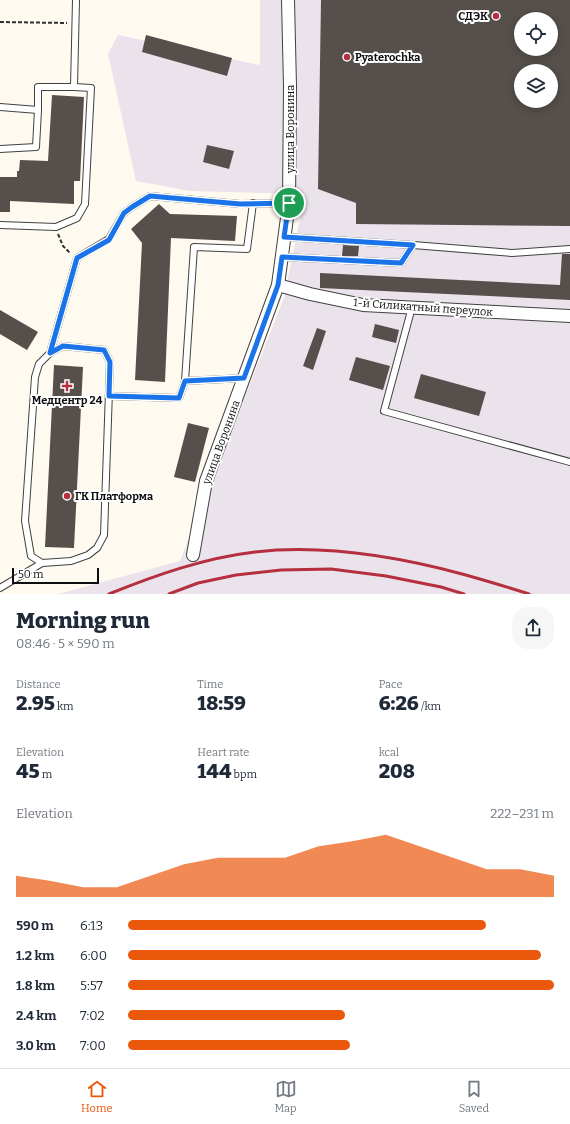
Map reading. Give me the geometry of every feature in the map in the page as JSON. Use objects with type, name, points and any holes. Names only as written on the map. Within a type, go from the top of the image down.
[{"type":"street","name":"улица Воронина","points":[[193,555],[206,481],[278,285],[289,203],[290,86],[288,0]]},
{"type":"street","name":"1-й Силикатный переулок","points":[[278,285],[310,294],[363,305],[570,316]]},
{"type":"lane","points":[[74,86],[76,0]]},
{"type":"lane","points":[[0,149],[36,147],[38,87],[74,86],[91,88],[85,204],[77,218],[56,227],[0,225]]},
{"type":"lane","points":[[0,107],[38,110]]},
{"type":"lane","points":[[50,353],[77,258],[109,240],[124,213],[132,207],[150,196],[240,204],[289,203]]},
{"type":"lane","points":[[109,396],[179,398],[185,381],[194,247],[247,249],[253,203]]},
{"type":"lane","points":[[284,237],[512,253],[570,249]]},
{"type":"lane","points":[[282,257],[401,263],[413,245]]},
{"type":"lane","points":[[412,307],[384,411],[570,462]]},
{"type":"lane","points":[[0,588],[42,564],[71,561],[88,555],[97,548],[104,535],[110,362],[104,350],[63,346],[50,353],[39,364],[35,377],[25,521],[31,556],[42,564]]},
{"type":"lane","points":[[185,381],[244,378]]},
{"type":"path","points":[[0,22],[76,23]]},
{"type":"path","points":[[56,227],[63,246],[77,258]]},
{"type":"shaded area","points":[[260,0],[570,0],[570,594],[58,594],[180,561],[284,298],[305,194],[190,191],[136,181],[108,54],[118,35],[260,65]]},
{"type":"building","points":[[321,0],[570,0],[570,226],[356,224],[356,203],[318,189]]},
{"type":"building","points":[[146,35],[232,58],[227,76],[142,52]]},
{"type":"building","points":[[52,95],[84,97],[80,181],[74,181],[74,204],[10,201],[10,212],[0,212],[0,177],[17,177],[20,160],[48,161]]},
{"type":"building","points":[[207,145],[234,151],[229,169],[203,162]]},
{"type":"building","points":[[159,204],[170,214],[237,216],[235,241],[171,238],[165,382],[135,380],[142,243],[131,229]]},
{"type":"building","points":[[343,245],[359,246],[358,256],[342,256]]},
{"type":"building","points":[[562,254],[570,254],[570,300],[320,288],[320,273],[560,285]]},
{"type":"building","points":[[0,310],[38,332],[27,350],[0,334]]},
{"type":"building","points":[[375,324],[399,330],[396,343],[372,337]]},
{"type":"building","points":[[317,328],[326,331],[313,370],[303,366]]},
{"type":"building","points":[[356,357],[390,366],[383,390],[349,380]]},
{"type":"building","points":[[54,365],[83,367],[74,548],[45,547]]},
{"type":"building","points":[[421,374],[486,392],[479,416],[414,398]]},
{"type":"building","points":[[188,423],[209,428],[195,482],[174,477]]},
{"type":"railway","points":[[109,594],[144,580],[217,558],[255,552],[281,550],[333,551],[385,557],[462,574],[529,594]]},
{"type":"railway","points":[[169,594],[198,583],[236,575],[281,570],[331,569],[386,576],[441,587],[464,594]]},
{"type":"place","name":"СДЭК","points":[[496,16]]},
{"type":"place","name":"Pyaterochka","points":[[347,57]]},
{"type":"place","name":"Медцентр 24","points":[[67,386]]},
{"type":"place","name":"ГК Платформа","points":[[67,496]]},
{"type":"route","points":[[150,196],[240,204],[289,203],[284,237],[413,245],[401,263],[282,257],[278,285],[244,378],[185,381],[179,398],[109,396],[110,362],[104,350],[63,346],[50,353],[77,258],[109,240],[124,213],[132,207],[150,196]]}]
